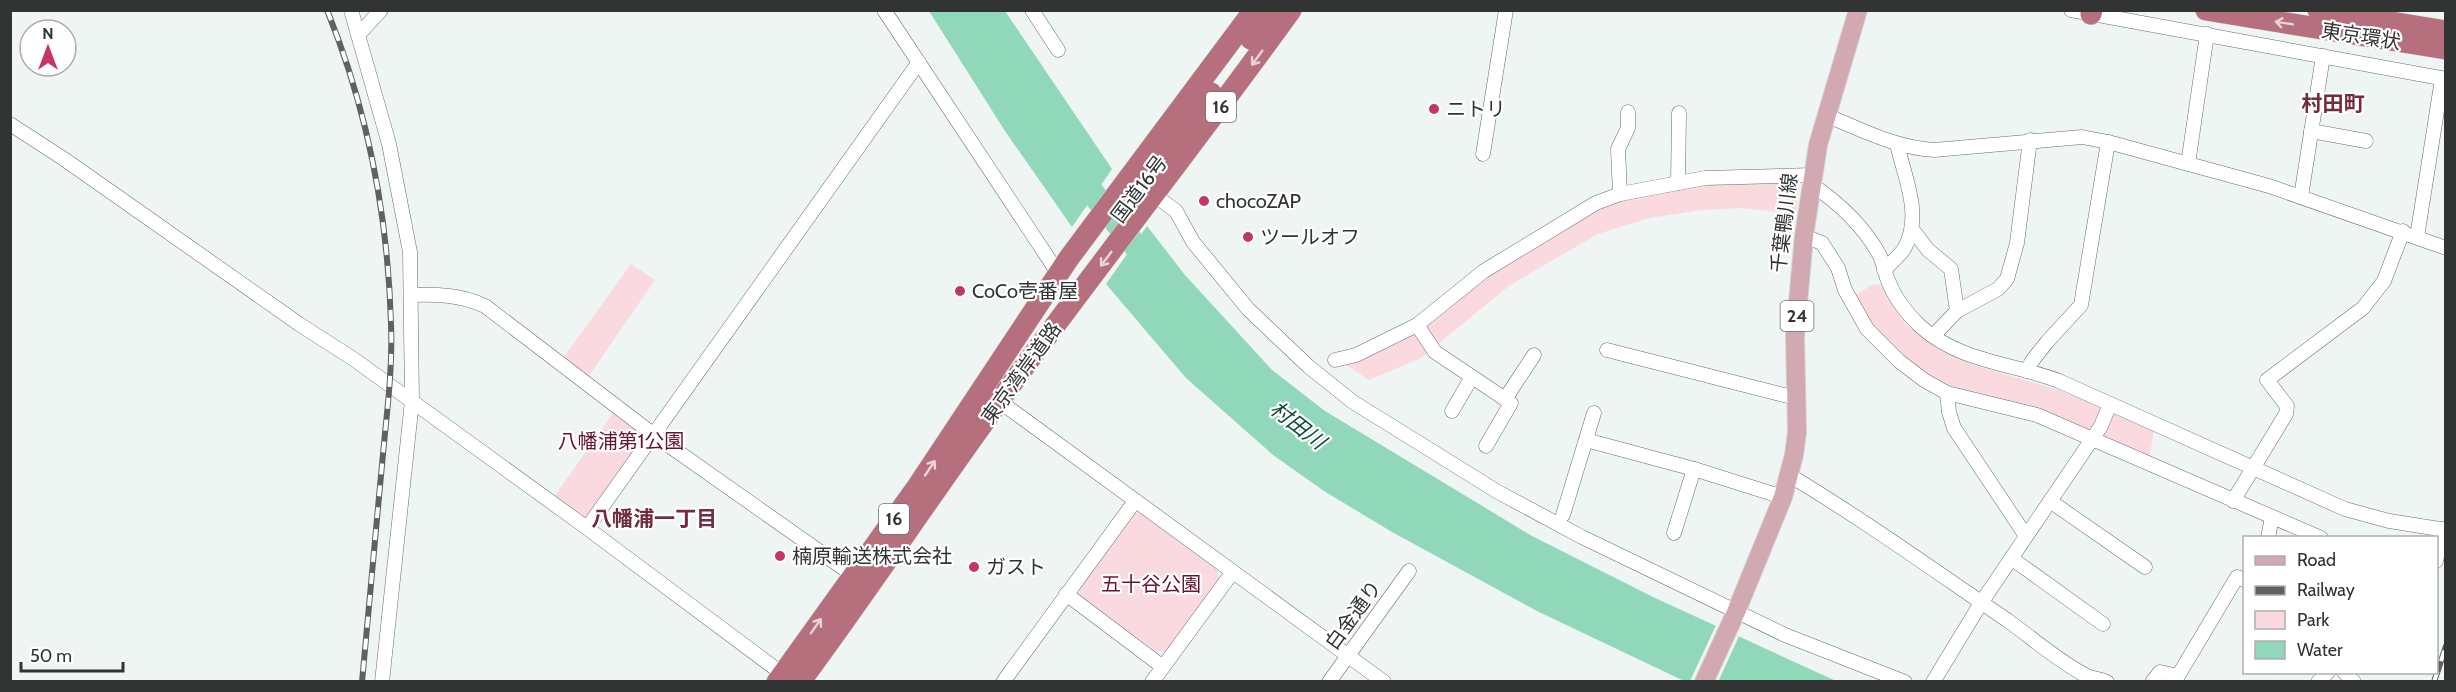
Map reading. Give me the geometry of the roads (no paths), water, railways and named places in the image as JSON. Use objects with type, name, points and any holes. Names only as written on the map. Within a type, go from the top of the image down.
[{"type":"highway","name":"東京湾岸道路","points":[[788,679],[853,575],[917,487],[1001,362],[1073,271],[1143,191],[1254,10]]},
{"type":"highway","name":"国道16号","points":[[1143,191],[1271,10]]},
{"type":"highway","name":"東京湾岸道路","points":[[788,679],[857,604],[999,401],[1073,271],[1143,191],[1291,10]]},
{"type":"highway","name":"東京環状","points":[[2206,10],[2445,49]]},
{"type":"highway","name":"東京環状","points":[[2318,10],[2445,31]]},
{"type":"main road","name":"千葉鴨川線","points":[[1704,681],[1735,614],[1783,497],[1789,475],[1797,432],[1796,336],[1804,236],[1812,180],[1825,115],[1858,10]]},
{"type":"street","points":[[351,10],[389,144],[405,220],[410,270],[412,401],[382,681]]},
{"type":"street","points":[[358,34],[381,10]]},
{"type":"street","points":[[884,10],[919,62],[1073,271]]},
{"type":"street","points":[[1032,10],[1058,50]]},
{"type":"street","points":[[1483,154],[1506,10]]},
{"type":"street","points":[[2085,12],[2444,79],[2417,237]]},
{"type":"street","points":[[2188,164],[2207,34]]},
{"type":"street","points":[[2301,196],[2322,56]]},
{"type":"street","points":[[587,528],[919,62]]},
{"type":"street","points":[[1620,194],[1618,149],[1628,128],[1628,112]]},
{"type":"street","points":[[1678,113],[1678,183]]},
{"type":"street","points":[[1825,115],[1915,149],[1934,150],[2082,137],[2108,142],[2301,196],[2445,248]]},
{"type":"street","points":[[10,124],[64,159],[412,401],[587,528],[788,679]]},
{"type":"street","points":[[2311,130],[2366,141]]},
{"type":"street","points":[[1933,336],[1957,311],[1998,289],[2007,279],[2017,243],[2030,140]]},
{"type":"street","points":[[2027,371],[2047,342],[2081,305],[2108,142]]},
{"type":"street","points":[[1884,270],[1903,250],[1912,229],[1914,212],[1897,144]]},
{"type":"street","points":[[1335,360],[1356,355],[1417,325],[1484,271],[1596,203],[1620,194],[1678,183],[1740,176],[1812,180],[1837,202],[1867,236],[1881,258],[1892,289],[1903,309],[1944,344],[1985,362],[2059,381],[2345,509],[2367,516],[2444,530],[2438,553]]},
{"type":"street","points":[[1143,191],[1176,211],[1193,242],[1248,309],[1308,366],[1353,402],[1498,492],[1582,537],[1735,614],[1905,681]]},
{"type":"street","points":[[1912,229],[1928,250],[1951,269],[1957,311]]},
{"type":"street","points":[[2233,501],[2286,414],[2287,406],[2268,380],[2363,308],[2384,281],[2403,231]]},
{"type":"street","points":[[1804,236],[1822,243],[1838,268],[1845,290],[1867,328],[1899,361],[1924,380],[1947,393],[2037,415],[2319,536]]},
{"type":"street","points":[[411,295],[459,296],[485,306],[654,435],[853,575]]},
{"type":"street","points":[[1417,325],[1435,352],[1511,403],[1486,446]]},
{"type":"street","points":[[1607,350],[1796,398]]},
{"type":"street","points":[[1505,399],[1534,355]]},
{"type":"street","points":[[1452,411],[1472,377]]},
{"type":"street","points":[[1947,393],[1954,428],[2026,536]]},
{"type":"street","points":[[999,401],[1232,573],[1384,681]]},
{"type":"street","points":[[1933,681],[1981,603],[2092,438],[2110,404]]},
{"type":"street","points":[[1563,515],[1594,413]]},
{"type":"street","points":[[1586,440],[1694,469],[1783,497]]},
{"type":"street","points":[[1674,533],[1694,469]]},
{"type":"street","points":[[1789,475],[1828,499],[2075,669],[2089,677],[2098,677],[2107,681]]},
{"type":"street","points":[[1003,681],[1135,501]]},
{"type":"street","points":[[2050,501],[2145,567]]},
{"type":"street","points":[[2268,536],[2272,517]]},
{"type":"street","points":[[2011,558],[2103,624]]},
{"type":"street","name":"白金通り","points":[[1329,681],[1409,572]]},
{"type":"street","points":[[1152,681],[1232,573]]},
{"type":"street","points":[[2152,681],[2160,672],[2178,676],[2237,577],[2243,580]]},
{"type":"street","points":[[1066,594],[1163,667]]},
{"type":"water","points":[[929,11],[1005,11],[1112,169],[1072,227],[1005,131]]},
{"type":"water","points":[[1147,226],[1185,275],[1272,370],[1325,411],[1532,536],[1653,597],[1836,681],[1684,681],[1537,611],[1392,532],[1324,491],[1273,455],[1186,378],[1106,284]]},
{"type":"waterway","name":"村田川","points":[[1074,170],[1154,269]]},
{"type":"railway","points":[[327,10],[354,87],[373,165],[386,244],[389,284],[390,377],[362,682]]},
{"type":"railway","points":[[2438,670],[2446,646]]},
{"type":"railway","points":[[2434,682],[2437,674]]},
{"type":"place","name":"ニトリ","points":[[1434,109]]},
{"type":"place","name":"chocoZAP","points":[[1204,201]]},
{"type":"place","name":"ツールオフ","points":[[1248,237]]},
{"type":"place","name":"CoCo壱番屋","points":[[960,291]]},
{"type":"place","name":"楠原輸送株式会社","points":[[780,556]]},
{"type":"place","name":"ガスト","points":[[974,567]]},
{"type":"district","name":"村田町","points":[[2333,103]]},
{"type":"district","name":"八幡浦一丁目","points":[[654,518]]},
{"type":"park label","name":"八幡浦第1公園","points":[[621,441]]},
{"type":"park label","name":"五十谷公園","points":[[1151,584]]}]
